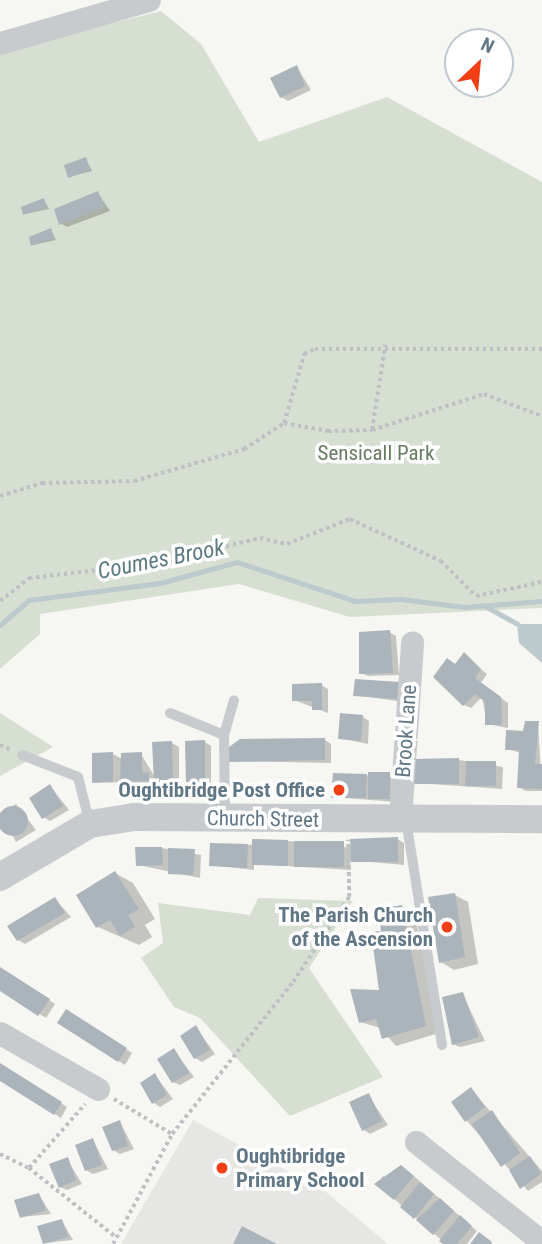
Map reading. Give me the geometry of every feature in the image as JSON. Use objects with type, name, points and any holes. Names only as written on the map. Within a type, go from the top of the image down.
[{"type":"street","points":[[0,43],[149,0]]},
{"type":"street","name":"Brook Lane","points":[[403,820],[412,642]]},
{"type":"street","name":"Church Street","points":[[0,877],[90,824],[134,817],[542,819]]},
{"type":"street","points":[[0,1033],[98,1089]]},
{"type":"street","points":[[416,1142],[542,1242]]},
{"type":"lane","points":[[225,818],[224,735],[234,700]]},
{"type":"lane","points":[[170,713],[224,735]]},
{"type":"lane","points":[[22,755],[78,777],[90,824]]},
{"type":"lane","points":[[403,820],[442,1045]]},
{"type":"path","points":[[372,430],[385,345]]},
{"type":"path","points":[[284,423],[304,354],[385,345],[542,349]]},
{"type":"path","points":[[0,496],[41,483],[134,481],[244,449],[284,423],[372,430],[484,394],[542,416]]},
{"type":"path","points":[[0,601],[29,578],[152,564],[260,538],[287,544],[350,519],[441,561],[476,596],[542,582]]},
{"type":"path","points":[[113,1244],[172,1134],[270,1013],[349,897],[347,820]]},
{"type":"path","points":[[29,1168],[98,1089],[172,1134]]},
{"type":"path","points":[[0,1154],[29,1168],[117,1238]]},
{"type":"shaded area","points":[[517,624],[542,624],[542,663],[519,643]]},
{"type":"shaded area","name":"Oughtibridge Primary School","points":[[193,1120],[326,1192],[388,1244],[121,1244]]},
{"type":"green space","name":"Sensicall Park","points":[[161,11],[201,44],[259,142],[387,97],[542,182],[542,608],[350,617],[239,584],[40,614],[40,634],[0,669],[0,51]]},
{"type":"green space","points":[[0,713],[53,747],[0,776]]},
{"type":"green space","points":[[258,898],[353,901],[309,968],[383,1077],[290,1116],[200,1018],[174,1007],[141,958],[163,943],[158,903],[250,915]]},
{"type":"building","points":[[297,65],[305,86],[280,98],[270,78]]},
{"type":"building","points":[[86,157],[90,170],[68,178],[64,165]]},
{"type":"building","points":[[98,191],[105,207],[59,225],[54,209]]},
{"type":"building","points":[[44,198],[47,207],[23,215],[21,207]]},
{"type":"building","points":[[51,228],[54,238],[31,246],[29,237]]},
{"type":"building","points":[[390,630],[393,673],[359,674],[359,632]]},
{"type":"building","points":[[464,652],[481,669],[475,678],[501,697],[502,725],[485,725],[485,702],[475,694],[463,706],[433,677],[447,658],[455,664]]},
{"type":"building","points":[[355,679],[400,682],[398,699],[353,696]]},
{"type":"building","points":[[322,683],[322,710],[312,710],[312,701],[292,701],[292,684]]},
{"type":"building","points":[[340,713],[363,715],[361,741],[338,739]]},
{"type":"building","points":[[525,721],[539,721],[535,764],[542,764],[542,789],[517,788],[519,750],[505,750],[506,730],[523,731]]},
{"type":"building","points":[[325,738],[325,760],[229,762],[229,747],[240,739]]},
{"type":"building","points":[[205,740],[205,781],[186,782],[185,741]]},
{"type":"building","points":[[172,741],[173,781],[154,782],[152,742]]},
{"type":"building","points":[[113,752],[113,782],[92,783],[92,753]]},
{"type":"building","points":[[142,752],[142,772],[149,773],[149,781],[120,782],[121,753]]},
{"type":"building","points":[[459,758],[459,784],[414,784],[415,759]]},
{"type":"building","points":[[466,761],[496,761],[496,786],[465,786]]},
{"type":"building","points":[[368,772],[390,772],[390,799],[368,799]]},
{"type":"building","points":[[333,773],[367,774],[366,798],[331,798]]},
{"type":"building","points":[[50,784],[63,806],[42,819],[29,798]]},
{"type":"building","points":[[13,806],[19,807],[27,815],[27,827],[19,835],[13,836],[7,835],[-1,827],[-2,821],[-1,815],[7,807]]},
{"type":"building","points":[[398,837],[398,862],[351,862],[350,839]]},
{"type":"building","points":[[252,839],[288,840],[288,866],[252,865]]},
{"type":"building","points":[[294,841],[344,841],[344,867],[294,867]]},
{"type":"building","points":[[210,843],[248,844],[247,868],[209,866]]},
{"type":"building","points":[[135,847],[162,847],[163,865],[136,866]]},
{"type":"building","points":[[168,848],[195,849],[193,875],[168,874]]},
{"type":"building","points":[[115,871],[139,909],[128,915],[135,927],[120,936],[110,920],[96,928],[76,895]]},
{"type":"building","name":"The Parish Church of the Ascension","points":[[455,893],[465,957],[439,963],[428,897]]},
{"type":"building","points":[[55,897],[65,913],[17,941],[7,926]]},
{"type":"building","points":[[402,905],[426,1026],[382,1039],[376,1019],[359,1023],[350,989],[379,990],[371,932],[381,931],[378,909]]},
{"type":"building","points":[[0,967],[50,999],[38,1016],[0,991]]},
{"type":"building","points":[[463,992],[479,1037],[452,1045],[442,997]]},
{"type":"building","points":[[66,1009],[127,1048],[118,1062],[57,1023]]},
{"type":"building","points":[[196,1025],[210,1050],[194,1059],[180,1036]]},
{"type":"building","points":[[174,1048],[189,1073],[172,1083],[157,1059]]},
{"type":"building","points":[[0,1063],[62,1102],[54,1115],[0,1081]]},
{"type":"building","points":[[155,1073],[167,1095],[152,1104],[140,1083]]},
{"type":"building","points":[[471,1087],[485,1107],[465,1122],[451,1102]]},
{"type":"building","points":[[369,1093],[382,1121],[362,1131],[349,1102]]},
{"type":"building","points":[[492,1110],[520,1153],[501,1167],[472,1124]]},
{"type":"building","points":[[120,1120],[128,1146],[112,1151],[102,1127]]},
{"type":"building","points":[[93,1138],[102,1165],[85,1171],[75,1145]]},
{"type":"building","points":[[530,1156],[541,1174],[520,1189],[509,1170]]},
{"type":"building","points":[[68,1157],[76,1180],[59,1188],[49,1164]]},
{"type":"building","points":[[401,1165],[414,1176],[394,1200],[374,1184]]},
{"type":"building","points":[[420,1182],[434,1194],[414,1219],[400,1207]]},
{"type":"building","points":[[39,1193],[46,1210],[20,1218],[14,1200]]},
{"type":"building","points":[[440,1198],[454,1211],[433,1235],[416,1220]]},
{"type":"building","points":[[460,1215],[472,1226],[457,1244],[443,1244],[439,1241]]},
{"type":"building","points":[[62,1219],[68,1237],[43,1244],[37,1226]]},
{"type":"building","points":[[242,1226],[277,1244],[233,1244]]},
{"type":"building","points":[[479,1232],[492,1242],[491,1244],[470,1244]]},
{"type":"waterway","name":"Coumes Brook","points":[[0,625],[29,600],[160,583],[237,562],[355,601],[401,599],[465,607],[542,601]]},
{"type":"waterway","points":[[485,606],[517,624]]},
{"type":"place","name":"Oughtibridge Post Office","points":[[339,790]]},
{"type":"place","name":"The Parish Church of the Ascension","points":[[447,927]]},
{"type":"place","name":"Oughtibridge Primary School","points":[[222,1168]]}]
